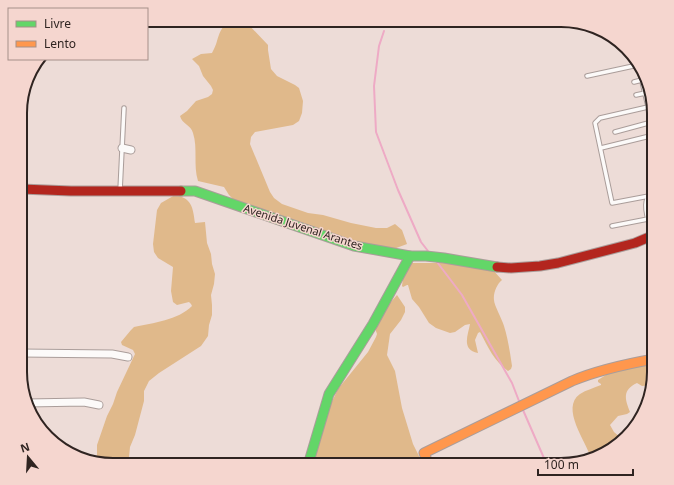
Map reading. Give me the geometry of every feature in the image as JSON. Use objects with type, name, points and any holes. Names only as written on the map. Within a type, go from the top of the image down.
[{"type":"street","points":[[122,148],[131,150]]},
{"type":"street","name":"Avenida Juvenal Arantes","points":[[27,189],[71,191],[195,191],[354,246],[410,256],[444,258],[491,267],[511,268],[540,266],[635,243],[647,238]]},
{"type":"street","points":[[310,458],[329,394],[372,324],[410,256]]},
{"type":"street","points":[[27,353],[112,354],[128,357]]},
{"type":"street","points":[[426,458],[424,453],[572,381],[610,368],[647,360]]},
{"type":"street","points":[[33,403],[84,402],[99,405]]},
{"type":"lane","points":[[587,76],[632,65]]},
{"type":"lane","points":[[634,82],[640,80]]},
{"type":"lane","points":[[636,95],[644,93]]},
{"type":"lane","points":[[647,107],[600,118],[595,123],[612,203],[647,196]]},
{"type":"lane","points":[[120,190],[124,108]]},
{"type":"lane","points":[[615,132],[647,123]]},
{"type":"lane","points":[[601,148],[647,137]]},
{"type":"lane","points":[[647,199],[645,207],[647,215]]},
{"type":"lane","points":[[612,226],[647,219]]},
{"type":"shaded area","points":[[251,27],[268,45],[271,69],[277,76],[299,88],[303,101],[302,113],[299,121],[293,125],[255,132],[251,137],[250,144],[270,192],[274,198],[282,204],[308,213],[323,215],[351,223],[376,228],[387,228],[395,224],[402,230],[407,244],[391,250],[382,251],[239,205],[229,195],[224,187],[198,181],[193,133],[180,116],[196,101],[212,94],[213,90],[211,86],[203,76],[199,66],[192,59],[201,54],[212,53],[222,28]]},
{"type":"shaded area","points":[[175,195],[181,196],[191,204],[195,223],[205,222],[207,243],[215,274],[211,295],[212,315],[208,336],[201,346],[149,381],[144,391],[144,401],[135,435],[130,447],[129,458],[108,458],[96,456],[97,445],[107,416],[135,354],[133,350],[122,345],[121,342],[134,327],[173,318],[180,315],[192,306],[189,302],[177,305],[173,302],[171,291],[173,267],[158,258],[154,252],[153,244],[157,210],[161,203]]},
{"type":"shaded area","points":[[411,263],[446,263],[492,269],[502,280],[498,284],[494,294],[494,300],[507,336],[512,366],[511,369],[508,371],[499,363],[480,332],[475,340],[478,353],[469,349],[467,345],[467,337],[470,324],[450,333],[436,328],[429,323],[412,299],[408,285],[402,286],[403,278]]},
{"type":"shaded area","points":[[397,295],[405,307],[405,312],[401,320],[390,334],[387,355],[395,371],[402,408],[413,444],[420,458],[313,458],[328,410],[338,389],[368,352],[377,334],[375,328],[390,303]]},
{"type":"shaded area","points":[[647,361],[646,386],[642,386],[637,383],[627,392],[626,399],[630,412],[618,416],[610,425],[618,436],[599,449],[589,453],[573,416],[575,400],[580,394],[601,385],[598,380],[625,363]]},
{"type":"waterway","points":[[384,31],[379,46],[374,86],[376,132],[398,190],[421,242],[428,251]]},
{"type":"waterway","points":[[437,262],[462,295],[512,383],[519,401]]},
{"type":"waterway","points":[[523,410],[544,458]]},
{"type":"traffic: fast","points":[[181,191],[195,191],[354,246],[410,256],[444,258],[497,267]]},
{"type":"traffic: fast","points":[[310,458],[329,394],[373,324],[410,256]]},
{"type":"traffic: slow","points":[[426,458],[424,453],[572,381],[612,368],[647,360]]},
{"type":"traffic: jam","points":[[27,189],[71,191],[181,191]]},
{"type":"traffic: jam","points":[[497,267],[511,268],[558,263],[635,243],[647,238]]}]
